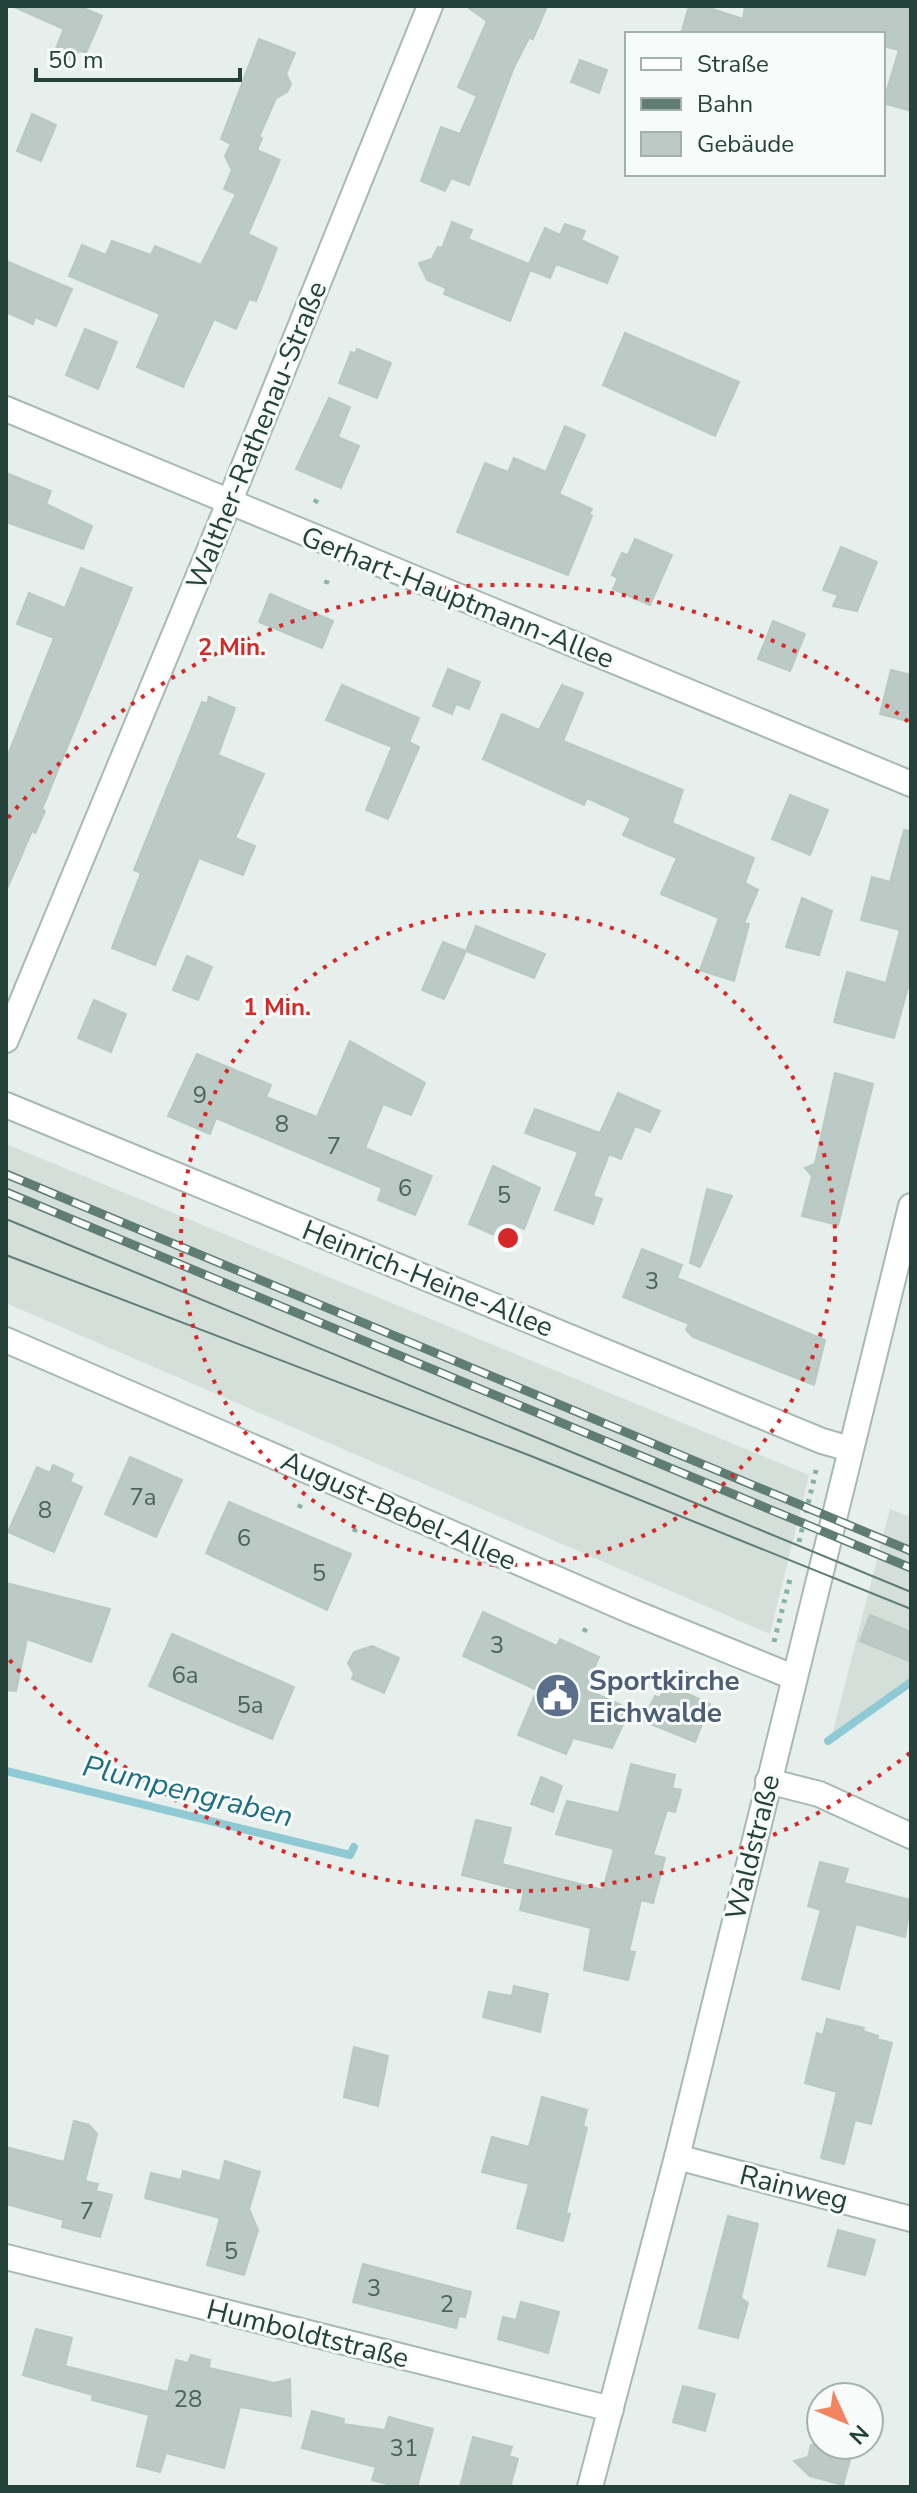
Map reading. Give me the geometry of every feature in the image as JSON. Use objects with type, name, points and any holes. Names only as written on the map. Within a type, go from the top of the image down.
[{"type":"street","name":"Walther-Rathenau-Straße","points":[[6,1040],[229,503],[430,6]]},
{"type":"street","name":"Gerhart-Hauptmann-Allee","points":[[6,409],[911,784]]},
{"type":"street","name":"Heinrich-Heine-Allee","points":[[6,1105],[822,1441],[850,1449]]},
{"type":"street","name":"Waldstraße","points":[[590,2487],[677,2157],[911,1206]]},
{"type":"street","name":"August-Bebel-Allee","points":[[6,1340],[767,1669],[793,1677]]},
{"type":"street","points":[[768,1781],[819,1794],[911,1836]]},
{"type":"street","name":"Rainweg","points":[[677,2157],[911,2219]]},
{"type":"street","name":"Humboldtstraße","points":[[6,2257],[611,2409]]},
{"type":"path","points":[[798,1546],[822,1441]]},
{"type":"path","points":[[767,1669],[791,1574]]},
{"type":"shaded area","points":[[6,1144],[809,1475],[770,1634],[6,1303]]},
{"type":"shaded area","points":[[890,1509],[911,1517],[911,1684],[906,1682],[832,1735]]},
{"type":"building","points":[[12,6],[79,6],[102,16],[86,53],[79,50],[74,61],[54,53],[64,29]]},
{"type":"building","points":[[466,6],[547,6],[533,39],[529,38],[514,67],[469,185],[451,178],[445,191],[421,181],[441,127],[460,134],[477,96],[458,87],[487,21]]},
{"type":"building","points":[[689,6],[703,6],[743,19],[745,6],[911,6],[911,111],[885,104],[899,50],[885,46],[885,32],[682,32]]},
{"type":"building","points":[[259,39],[295,53],[286,74],[291,84],[287,92],[276,98],[259,137],[262,138],[257,150],[280,160],[248,234],[277,248],[256,301],[249,299],[236,329],[214,319],[183,387],[137,367],[160,314],[69,276],[82,245],[106,255],[112,241],[151,255],[155,246],[201,265],[236,194],[224,189],[232,170],[225,156],[231,144],[221,139]]},
{"type":"building","points":[[580,60],[607,70],[599,93],[571,82]]},
{"type":"building","points":[[32,114],[56,125],[41,161],[17,151]]},
{"type":"building","points":[[452,222],[472,230],[468,239],[529,264],[545,228],[560,235],[565,224],[585,231],[581,240],[618,257],[607,283],[556,264],[550,278],[530,270],[510,321],[444,294],[446,288],[427,280],[419,263],[432,259],[438,247],[442,248]]},
{"type":"building","points":[[6,261],[72,289],[56,326],[35,317],[33,324],[6,312]]},
{"type":"building","points":[[85,329],[117,342],[98,389],[66,375]]},
{"type":"building","points":[[625,333],[739,382],[715,436],[603,385]]},
{"type":"building","points":[[357,349],[391,363],[377,398],[339,383],[351,352],[355,354]]},
{"type":"building","points":[[329,398],[350,407],[338,437],[359,446],[341,488],[296,469]]},
{"type":"building","points":[[565,426],[585,435],[559,494],[592,509],[568,575],[457,532],[485,463],[508,472],[514,458],[546,472]]},
{"type":"building","points":[[6,473],[51,491],[46,504],[92,526],[83,549],[6,522]]},
{"type":"building","points":[[635,539],[672,555],[650,605],[613,589],[618,578],[612,575],[622,553],[628,555]]},
{"type":"building","points":[[841,547],[877,562],[857,611],[833,606],[838,595],[823,590]]},
{"type":"building","points":[[81,568],[132,588],[42,809],[45,811],[35,833],[32,831],[6,891],[6,760],[54,638],[17,624],[29,593],[65,608]]},
{"type":"building","points":[[270,594],[333,621],[322,648],[259,622]]},
{"type":"building","points":[[773,621],[805,634],[790,671],[758,659]]},
{"type":"building","points":[[448,669],[480,682],[469,709],[456,704],[452,714],[433,706]]},
{"type":"building","points":[[891,670],[911,675],[911,722],[880,714]]},
{"type":"building","points":[[342,685],[419,718],[409,742],[419,747],[388,819],[366,810],[392,747],[326,720]]},
{"type":"building","points":[[562,685],[583,693],[563,741],[683,790],[672,823],[754,858],[745,883],[758,890],[744,923],[749,924],[734,981],[700,970],[719,918],[661,894],[677,858],[623,835],[631,818],[587,798],[584,805],[483,759],[502,714],[539,730]]},
{"type":"building","points":[[209,697],[235,708],[218,755],[264,774],[235,838],[255,846],[243,875],[199,858],[155,965],[112,948],[141,873],[134,870],[202,702],[207,704]]},
{"type":"building","points":[[790,795],[828,810],[810,855],[772,839]]},
{"type":"building","points":[[904,830],[911,831],[911,976],[894,1038],[834,1022],[847,972],[886,983],[900,930],[861,920],[872,877],[890,882]]},
{"type":"building","points":[[802,898],[832,911],[819,955],[786,947]]},
{"type":"building","points":[[476,926],[545,954],[534,978],[466,951]]},
{"type":"building","points":[[443,942],[466,951],[444,999],[422,990]]},
{"type":"building","points":[[187,956],[212,967],[198,1000],[173,990]]},
{"type":"building","points":[[94,1000],[126,1014],[111,1052],[78,1038]]},
{"type":"building","points":[[350,1041],[425,1083],[411,1115],[383,1104],[365,1148],[432,1176],[415,1215],[378,1200],[382,1188],[216,1118],[210,1134],[168,1116],[197,1054],[271,1085],[266,1097],[317,1117]]},
{"type":"building","points":[[835,1073],[873,1084],[838,1225],[802,1216],[812,1176],[805,1168],[815,1164]]},
{"type":"building","points":[[618,1093],[660,1111],[650,1132],[635,1126],[621,1159],[609,1154],[593,1196],[602,1199],[593,1224],[555,1210],[578,1152],[525,1133],[535,1109],[600,1133]]},
{"type":"building","points":[[493,1166],[540,1188],[524,1229],[514,1225],[508,1241],[469,1224]]},
{"type":"building","points":[[707,1189],[732,1196],[700,1267],[690,1263]]},
{"type":"building","points":[[642,1249],[682,1265],[677,1278],[825,1340],[814,1385],[693,1337],[686,1330],[689,1324],[623,1297]]},
{"type":"building","points":[[130,1457],[182,1480],[156,1537],[105,1514]]},
{"type":"building","points":[[53,1465],[73,1474],[70,1482],[82,1487],[54,1552],[8,1532],[37,1467],[50,1473]]},
{"type":"building","points":[[229,1502],[351,1554],[327,1610],[206,1553]]},
{"type":"building","points":[[6,1583],[110,1609],[91,1662],[27,1639],[16,1691],[6,1690]]},
{"type":"building","points":[[483,1612],[557,1646],[560,1639],[599,1657],[585,1689],[630,1709],[612,1748],[573,1738],[566,1754],[518,1735],[537,1690],[463,1656]]},
{"type":"building","points":[[870,1615],[911,1632],[911,1662],[860,1641]]},
{"type":"building","points":[[172,1634],[294,1687],[272,1739],[149,1686]]},
{"type":"building","points":[[372,1646],[399,1658],[384,1693],[352,1679],[354,1674],[348,1663],[354,1652]]},
{"type":"building","points":[[666,1684],[710,1704],[695,1742],[643,1721],[655,1696],[660,1698]]},
{"type":"building","points":[[631,1764],[675,1775],[672,1788],[681,1790],[675,1812],[667,1810],[653,1855],[665,1858],[653,1903],[641,1900],[629,1951],[635,1952],[628,1980],[584,1970],[591,1928],[520,1910],[524,1891],[462,1875],[476,1820],[511,1828],[502,1864],[603,1890],[614,1849],[556,1834],[567,1801],[619,1813]]},
{"type":"building","points":[[541,1777],[562,1786],[553,1812],[531,1804]]},
{"type":"building","points":[[820,1862],[848,1869],[844,1883],[911,1900],[905,1937],[856,1924],[839,1989],[802,1979],[821,1910],[808,1906]]},
{"type":"building","points":[[514,1986],[548,1994],[540,2032],[483,2017],[489,1992],[512,1996]]},
{"type":"building","points":[[827,2019],[864,2028],[863,2031],[878,2036],[877,2039],[892,2043],[871,2124],[855,2120],[844,2164],[821,2158],[837,2092],[805,2083],[817,2033],[823,2035]]},
{"type":"building","points":[[354,2047],[388,2056],[378,2106],[344,2097]]},
{"type":"building","points":[[542,2097],[587,2110],[583,2126],[587,2128],[566,2213],[570,2214],[563,2241],[517,2228],[529,2184],[482,2172],[492,2137],[529,2147]]},
{"type":"building","points":[[74,2121],[89,2125],[97,2134],[85,2181],[98,2184],[96,2191],[112,2195],[100,2237],[62,2227],[64,2220],[6,2204],[6,2147],[64,2162]]},
{"type":"building","points":[[225,2161],[260,2172],[249,2209],[258,2230],[244,2275],[207,2265],[220,2218],[145,2198],[151,2173],[181,2180],[183,2171],[220,2181]]},
{"type":"building","points":[[728,2216],[758,2224],[741,2298],[748,2303],[738,2338],[699,2328]]},
{"type":"building","points":[[838,2230],[875,2240],[865,2275],[828,2266]]},
{"type":"building","points":[[363,2264],[471,2292],[465,2317],[459,2316],[456,2328],[353,2302]]},
{"type":"building","points":[[521,2302],[559,2312],[548,2353],[498,2339],[503,2317],[516,2320]]},
{"type":"building","points":[[36,2329],[72,2338],[65,2366],[168,2392],[176,2360],[188,2363],[191,2355],[210,2360],[209,2368],[274,2383],[290,2379],[291,2416],[240,2407],[224,2468],[166,2453],[160,2472],[137,2466],[149,2415],[92,2400],[93,2395],[23,2375]]},
{"type":"building","points":[[683,2386],[715,2394],[705,2431],[673,2422]]},
{"type":"building","points":[[312,2411],[344,2419],[343,2424],[385,2430],[389,2417],[433,2429],[417,2487],[398,2487],[372,2480],[376,2467],[302,2448]]},
{"type":"building","points":[[473,2437],[512,2447],[509,2456],[518,2459],[510,2487],[460,2487]]},
{"type":"building","points":[[805,2458],[805,2461],[850,2461],[843,2485],[810,2476],[794,2461]]},
{"type":"waterway","name":"Plumpengraben","points":[[828,1741],[911,1682]]},
{"type":"waterway","name":"Plumpengraben","points":[[6,1771],[350,1855],[354,1847]]},
{"type":"tram line","points":[[6,1219],[911,1592]]},
{"type":"tram line","points":[[6,1255],[531,1456],[911,1609]]},
{"type":"railway","points":[[6,1174],[911,1551]]},
{"type":"railway","points":[[6,1192],[911,1568]]},
{"type":"place","name":"Sportkirche Eichwalde","points":[[558,1696]]}]
